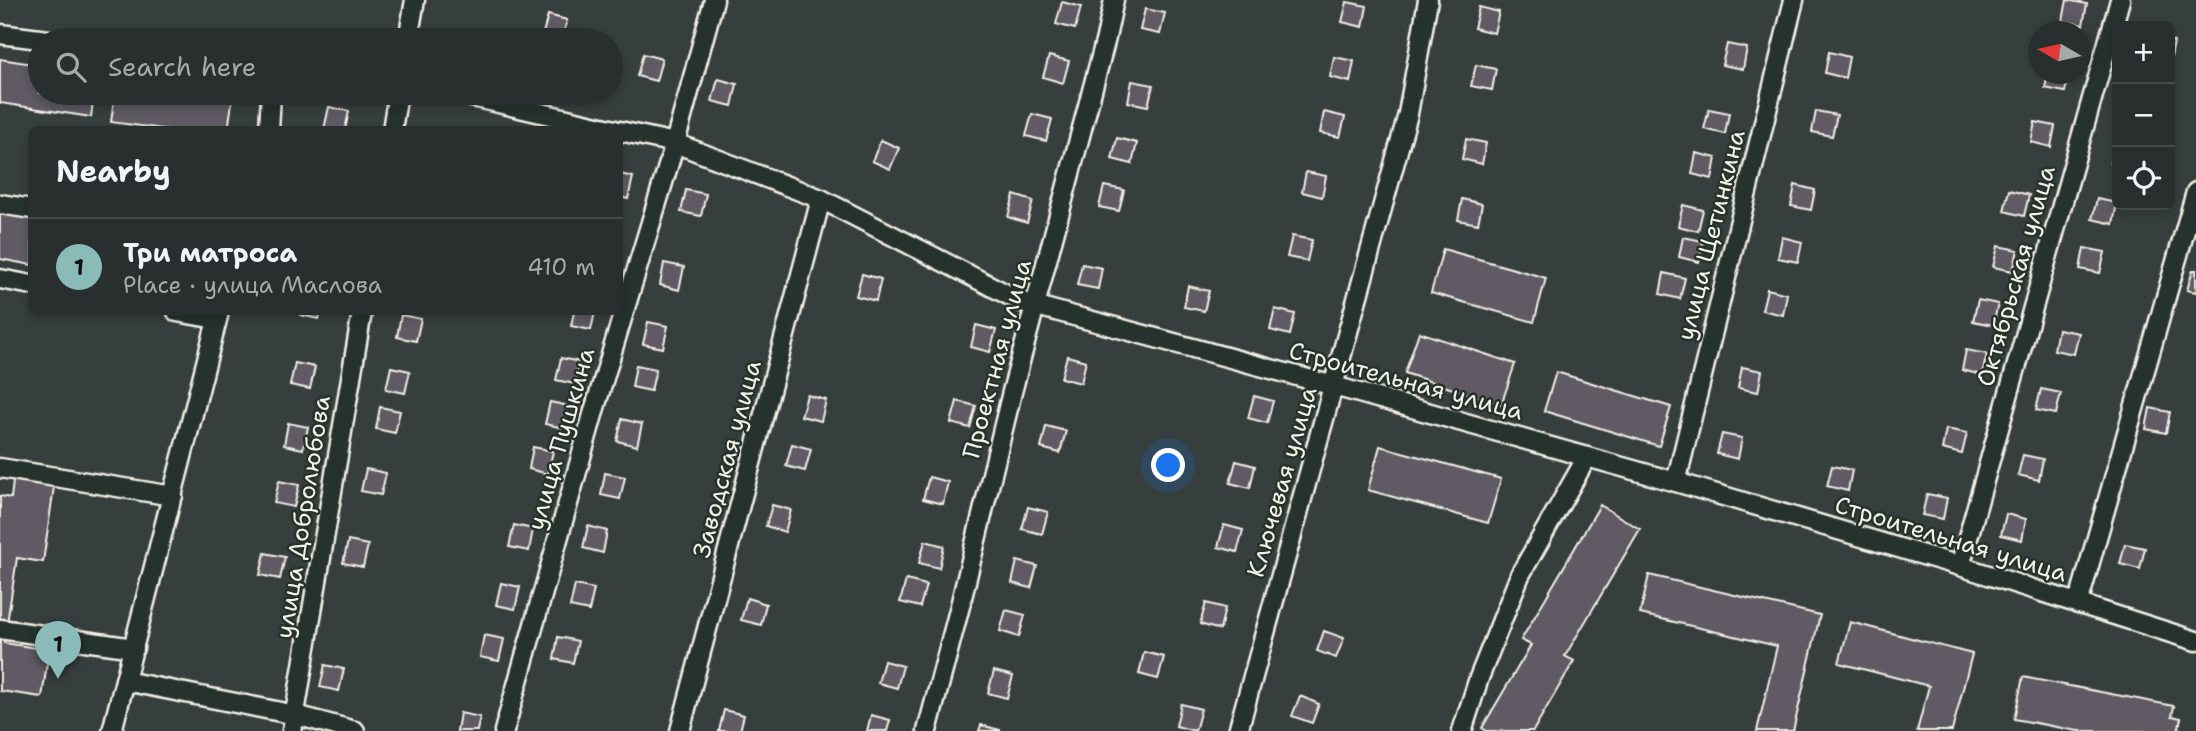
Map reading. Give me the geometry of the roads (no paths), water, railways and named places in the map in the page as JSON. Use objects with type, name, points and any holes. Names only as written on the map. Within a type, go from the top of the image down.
[{"type":"street","points":[[410,28],[415,0]]},
{"type":"street","name":"улица Пушкина","points":[[504,731],[714,0]]},
{"type":"street","name":"Проектная улица","points":[[927,731],[1114,0]]},
{"type":"street","name":"Ключевая улица","points":[[1238,731],[1408,114],[1428,0]]},
{"type":"street","name":"улица Щетинкина","points":[[1676,482],[1794,0]]},
{"type":"street","name":"Октябрьская улица","points":[[1960,566],[2120,0]]},
{"type":"street","points":[[0,34],[28,38]]},
{"type":"street","points":[[269,126],[270,105]]},
{"type":"street","points":[[393,126],[396,105]]},
{"type":"street","name":"Строительная улица","points":[[508,105],[599,126]]},
{"type":"street","name":"Строительная улица","points":[[623,131],[675,143],[821,199],[1021,302],[1676,482],[1960,566],[2196,641]]},
{"type":"street","points":[[2078,604],[2196,192]]},
{"type":"street","name":"Заводская улица","points":[[680,731],[821,199]]},
{"type":"street","points":[[0,204],[28,208]]},
{"type":"street","points":[[0,279],[28,284]]},
{"type":"street","points":[[112,731],[218,315]]},
{"type":"street","name":"улица Добролюбова","points":[[294,723],[362,315]]},
{"type":"street","points":[[1462,731],[1479,678],[1520,575],[1587,457]]},
{"type":"street","points":[[0,468],[173,496]]},
{"type":"street","points":[[0,629],[134,648]]},
{"type":"street","points":[[125,681],[294,723],[355,731]]},
{"type":"place","name":"Три матроса","points":[[58,679]]}]
